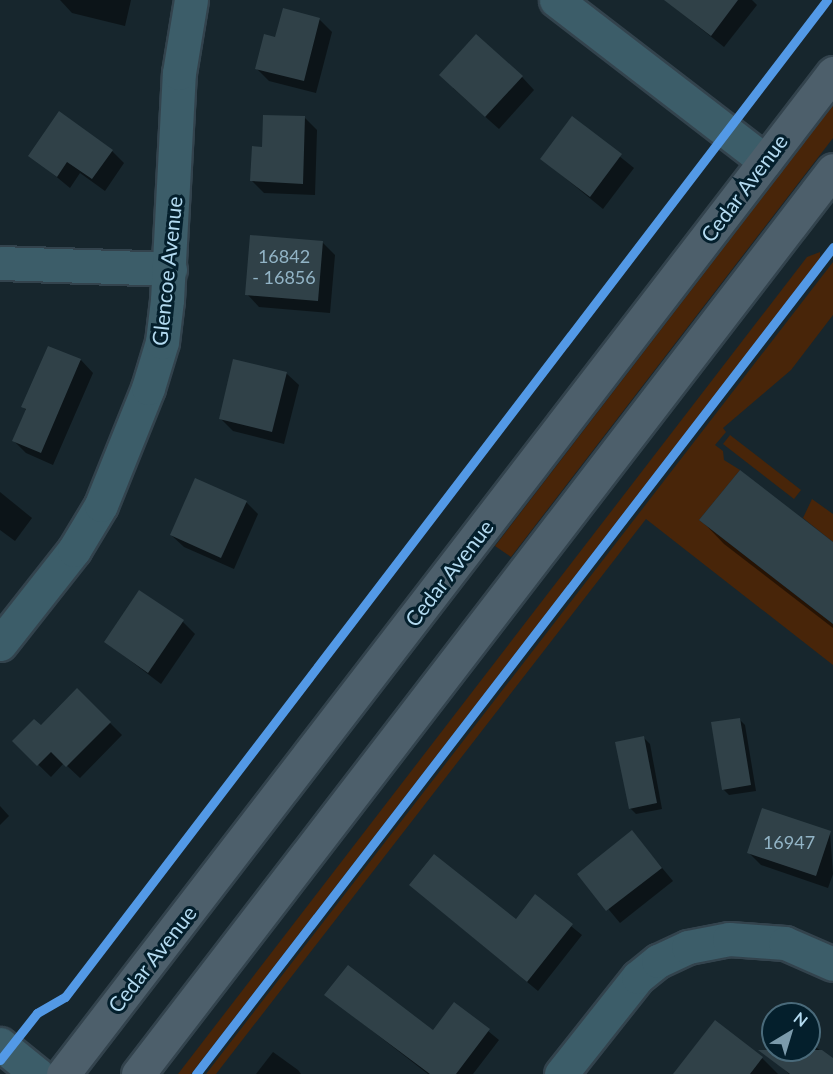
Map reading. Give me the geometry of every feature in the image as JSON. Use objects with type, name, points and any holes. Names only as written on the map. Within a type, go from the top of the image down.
[{"type":"main road","name":"Cedar Avenue","points":[[63,1074],[833,73]]},
{"type":"main road","points":[[138,1074],[833,170]]},
{"type":"street","name":"Glencoe Avenue","points":[[0,644],[74,550],[100,505],[148,388],[162,342],[170,269],[179,73],[191,0]]},
{"type":"street","points":[[556,0],[765,161]]},
{"type":"street","points":[[0,263],[170,269]]},
{"type":"street","points":[[561,1074],[638,977],[658,961],[688,947],[729,939],[784,943],[833,964]]},
{"type":"street","points":[[0,1044],[37,1074]]},
{"type":"shaded area","points":[[833,105],[833,138],[511,557],[495,546]]},
{"type":"shaded area","points":[[820,252],[820,258],[191,1074],[178,1074],[807,257]]},
{"type":"shaded area","points":[[833,262],[833,315],[791,370],[723,428],[726,432],[715,445],[723,451],[724,460],[740,470],[699,520],[833,624],[833,665],[646,519],[216,1074],[206,1074]]},
{"type":"shaded area","points":[[730,435],[801,490],[794,499],[723,444]]},
{"type":"shaded area","points":[[812,499],[833,514],[833,542],[803,518]]},
{"type":"building","points":[[664,0],[738,0],[711,36]]},
{"type":"building","points":[[283,8],[320,18],[304,81],[255,69],[264,34],[275,37]]},
{"type":"building","points":[[476,34],[523,76],[485,117],[439,75]]},
{"type":"building","points":[[59,111],[113,150],[92,179],[67,162],[57,177],[28,156]]},
{"type":"building","points":[[263,115],[305,116],[303,184],[250,181],[252,146],[262,147]]},
{"type":"building","points":[[572,116],[622,154],[590,197],[540,159]]},
{"type":"building","points":[[250,235],[323,241],[318,301],[245,295]]},
{"type":"building","points":[[48,346],[81,359],[41,453],[12,441],[26,409],[21,407]]},
{"type":"building","points":[[233,359],[287,372],[272,432],[219,419]]},
{"type":"building","points":[[740,470],[833,542],[833,624],[699,520]]},
{"type":"building","points":[[195,478],[247,501],[221,558],[170,535]]},
{"type":"building","points":[[139,590],[184,620],[148,673],[104,642]]},
{"type":"building","points":[[77,688],[111,722],[66,767],[51,752],[37,766],[12,741],[34,719],[41,725]]},
{"type":"building","points":[[740,718],[751,785],[722,790],[711,722]]},
{"type":"building","points":[[644,736],[657,803],[629,809],[615,742]]},
{"type":"building","points":[[762,808],[831,831],[816,876],[747,853]]},
{"type":"building","points":[[632,830],[662,868],[606,911],[577,874]]},
{"type":"building","points":[[434,854],[516,919],[535,894],[573,924],[527,982],[409,885]]},
{"type":"building","points":[[348,965],[433,1030],[454,1002],[490,1029],[456,1074],[430,1074],[324,995]]},
{"type":"building","points":[[715,1020],[761,1055],[761,1060],[750,1074],[673,1074]]},
{"type":"building","points":[[821,1050],[833,1058],[833,1074],[790,1074],[774,1062],[821,1062]]},
{"type":"cycle path","points":[[0,1060],[37,1013],[65,997],[827,0]]},
{"type":"cycle path","points":[[196,1074],[833,247]]}]
